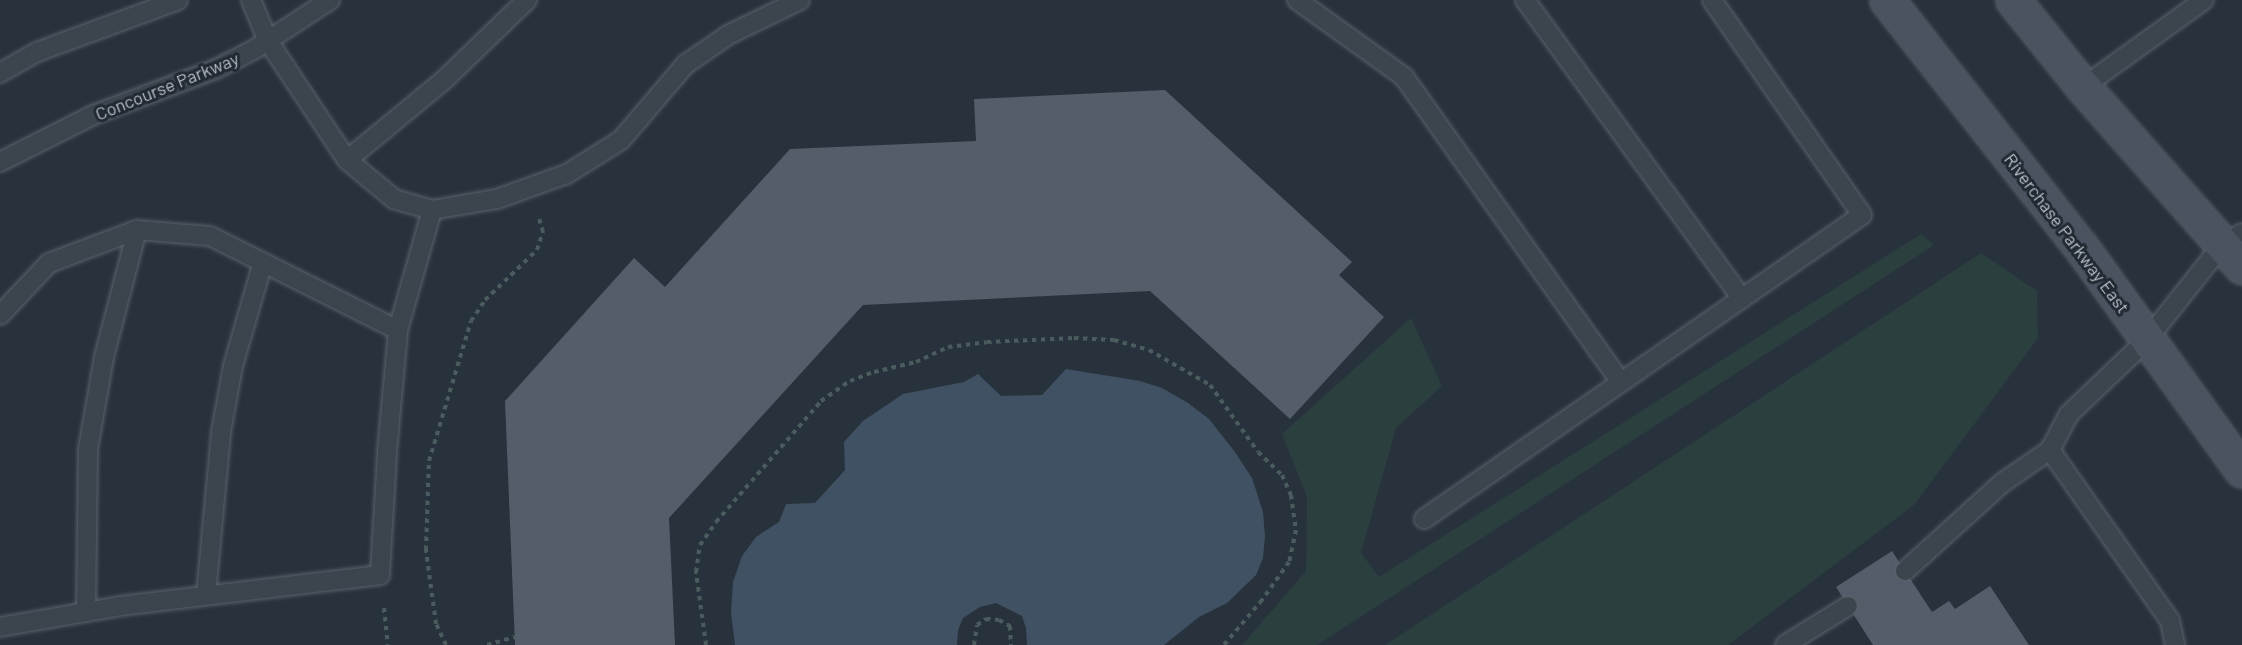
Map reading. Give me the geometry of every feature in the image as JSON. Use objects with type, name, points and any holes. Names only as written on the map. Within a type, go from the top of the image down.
[{"type":"street","name":"Riverchase Parkway East","points":[[1887,0],[2081,247],[2146,341],[2242,470]]},
{"type":"street","points":[[2013,0],[2083,87],[2235,248]]},
{"type":"lane","points":[[0,73],[37,52],[178,0]]},
{"type":"lane","points":[[251,0],[268,41],[347,160],[394,199],[432,210],[497,199],[567,174],[621,140],[686,64],[728,35],[800,0]]},
{"type":"lane","name":"Concourse Parkway","points":[[0,162],[93,115],[216,69],[268,41],[330,0]]},
{"type":"lane","points":[[347,160],[443,81],[527,0]]},
{"type":"lane","points":[[1297,0],[1404,77],[1621,382]]},
{"type":"lane","points":[[1525,0],[1742,299]]},
{"type":"lane","points":[[1424,519],[1863,215],[1712,0]]},
{"type":"lane","points":[[2083,87],[2204,0]]},
{"type":"lane","points":[[0,627],[206,595],[380,574],[387,452],[398,330],[432,210]]},
{"type":"lane","points":[[0,315],[49,263],[137,230],[210,236],[398,330]]},
{"type":"lane","points":[[86,612],[88,449],[104,357],[137,230]]},
{"type":"lane","points":[[1905,571],[2002,483],[2050,450],[2069,414],[2146,341],[2235,248]]},
{"type":"lane","points":[[206,595],[221,432],[233,366],[263,262]]},
{"type":"lane","points":[[2050,450],[2170,621],[2175,645]]},
{"type":"lane","points":[[1785,645],[1848,606]]},
{"type":"path","points":[[446,645],[436,624],[426,550],[429,461],[471,321],[485,300],[537,250],[543,232],[531,186]]},
{"type":"path","points":[[706,645],[696,572],[700,545],[716,522],[821,401],[850,381],[874,372],[916,362],[948,347],[987,342],[1074,338],[1114,340],[1149,350],[1210,385],[1258,452],[1282,475],[1287,485],[1291,495],[1296,530],[1289,562],[1262,600],[1224,645]]},
{"type":"path","points":[[974,645],[977,625],[986,619],[999,620],[1010,626],[1011,645]]},
{"type":"path","points":[[487,645],[515,637]]},
{"type":"green space","points":[[1921,234],[1934,245],[1317,645],[1242,645],[1306,571],[1307,497],[1282,434],[1411,318],[1442,386],[1396,428],[1361,553],[1379,577]]},
{"type":"green space","points":[[1981,253],[2037,291],[2038,338],[1914,505],[1728,645],[1385,645]]},
{"type":"water","points":[[1066,369],[1140,381],[1162,388],[1209,419],[1235,452],[1252,478],[1263,512],[1265,536],[1263,558],[1256,575],[1227,603],[1199,617],[1164,645],[1027,645],[1026,628],[1022,616],[996,603],[980,607],[963,618],[958,630],[957,645],[735,645],[731,613],[733,582],[742,556],[756,537],[779,522],[786,504],[815,503],[845,470],[844,442],[863,421],[903,394],[964,382],[978,374],[1001,396],[1042,395]]},
{"type":"building","points":[[1165,90],[1352,262],[1339,275],[1384,317],[1290,419],[1150,291],[863,305],[669,518],[675,645],[515,645],[505,401],[634,258],[665,287],[790,149],[976,141],[974,99]]},
{"type":"building","points":[[1892,551],[1932,612],[1949,601],[1955,609],[1990,586],[2029,645],[1873,645],[1836,587]]}]
